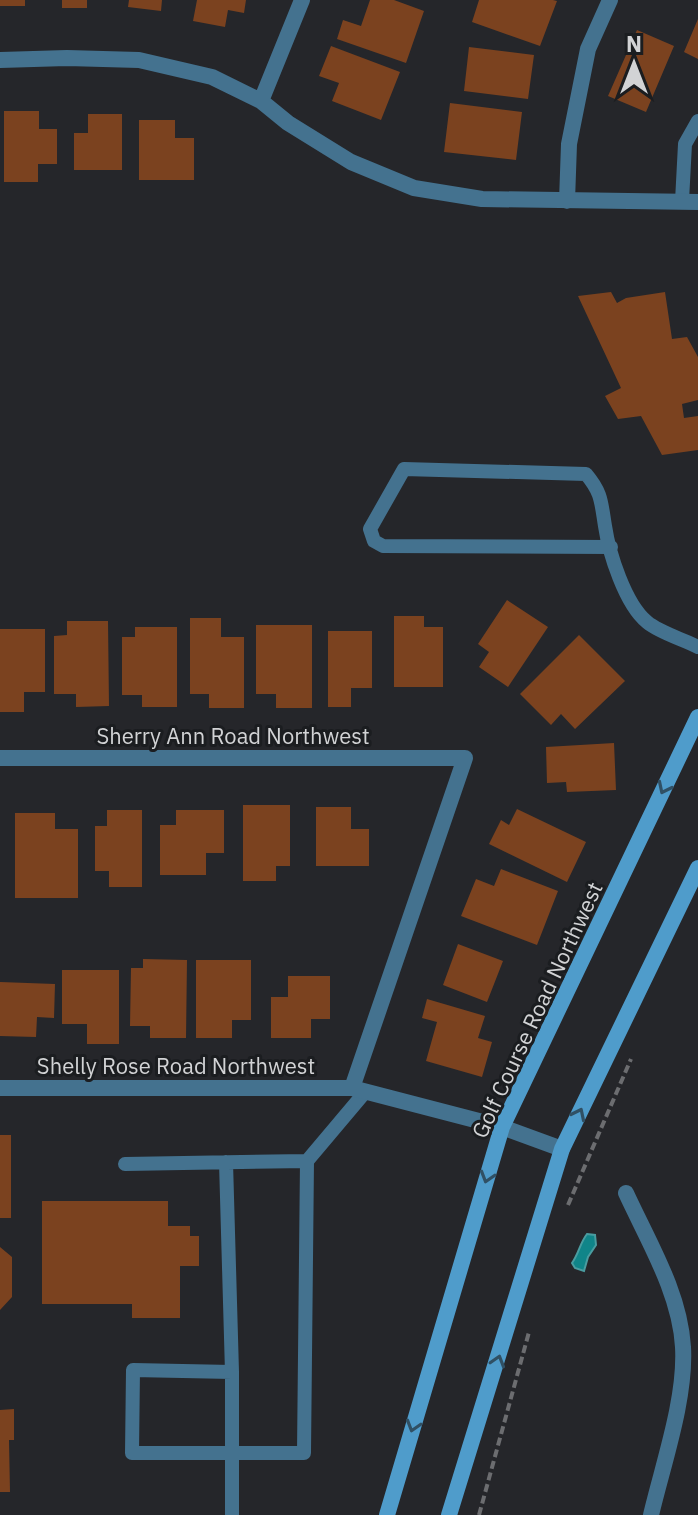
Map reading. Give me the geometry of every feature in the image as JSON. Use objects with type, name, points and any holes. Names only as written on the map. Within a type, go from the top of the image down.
[{"type":"main road","name":"Golf Course Road Northwest","points":[[387,1515],[502,1127],[698,717]]},
{"type":"main road","points":[[449,1515],[562,1149],[698,868]]},
{"type":"street","points":[[261,101],[302,0]]},
{"type":"street","points":[[567,201],[569,144],[588,49],[610,0]]},
{"type":"street","points":[[0,60],[139,60],[212,77],[261,101],[288,123],[351,162],[414,188],[482,199],[690,202]]},
{"type":"street","name":"Sherry Ann Road Northwest","points":[[0,758],[465,758],[359,1089]]},
{"type":"street","name":"Shelly Rose Road Northwest","points":[[0,1088],[359,1089],[502,1127],[562,1149]]},
{"type":"street","points":[[626,1193],[672,1293],[683,1347],[678,1406],[651,1515]]},
{"type":"lane","points":[[690,202],[685,144],[698,121]]},
{"type":"lane","points":[[611,547],[383,546],[374,541],[370,529],[404,469],[586,474],[600,492],[605,528],[611,547],[625,593],[647,622],[698,647]]},
{"type":"lane","points":[[232,1372],[133,1370],[132,1453],[304,1453],[307,1161],[359,1089]]},
{"type":"lane","points":[[125,1164],[307,1161]]},
{"type":"lane","points":[[226,1162],[232,1372],[232,1515]]},
{"type":"path","points":[[568,1205],[635,1049]]},
{"type":"path","points":[[479,1515],[532,1322]]},
{"type":"water","points":[[587,1234],[595,1235],[596,1245],[584,1271],[575,1268],[572,1263]]},
{"type":"building","points":[[0,0],[25,0],[25,6],[0,6]]},
{"type":"building","points":[[62,0],[87,0],[87,8],[62,8]]},
{"type":"building","points":[[129,0],[162,0],[161,11],[128,7]]},
{"type":"building","points":[[197,0],[246,0],[244,13],[228,10],[225,27],[193,21]]},
{"type":"building","points":[[370,0],[394,0],[424,11],[406,63],[337,39],[343,20],[361,26]]},
{"type":"building","points":[[479,0],[557,1],[540,46],[472,22]]},
{"type":"building","points":[[698,19],[698,59],[684,52]]},
{"type":"building","points":[[637,30],[674,46],[646,112],[608,96]]},
{"type":"building","points":[[331,46],[400,72],[381,120],[332,101],[339,83],[319,76]]},
{"type":"building","points":[[469,47],[534,55],[528,99],[464,91]]},
{"type":"building","points":[[450,103],[522,112],[516,160],[444,152]]},
{"type":"building","points":[[4,111],[39,111],[39,129],[57,129],[57,164],[38,164],[38,182],[4,182]]},
{"type":"building","points":[[88,114],[122,114],[122,170],[74,170],[74,133],[88,133]]},
{"type":"building","points":[[139,120],[175,120],[175,138],[194,138],[194,180],[139,180]]},
{"type":"building","points":[[611,292],[617,303],[626,298],[665,292],[672,339],[687,337],[698,357],[698,400],[682,404],[684,418],[698,416],[698,450],[662,455],[641,416],[618,419],[605,396],[621,388],[578,296]]},
{"type":"building","points":[[507,600],[548,627],[508,687],[479,667],[489,652],[478,644]]},
{"type":"building","points":[[394,616],[424,616],[424,627],[443,627],[443,687],[394,687]]},
{"type":"building","points":[[190,618],[221,618],[221,637],[244,637],[244,708],[209,708],[209,694],[190,694]]},
{"type":"building","points":[[67,621],[108,621],[109,706],[76,707],[76,694],[54,694],[54,636],[67,635]]},
{"type":"building","points":[[256,625],[312,625],[312,708],[276,708],[276,694],[256,694]]},
{"type":"building","points":[[135,627],[177,627],[177,707],[142,707],[142,695],[122,695],[122,637],[135,637]]},
{"type":"building","points":[[0,629],[45,629],[45,692],[24,692],[24,712],[0,712]]},
{"type":"building","points":[[328,631],[372,631],[372,688],[351,688],[351,707],[328,707]]},
{"type":"building","points":[[579,635],[625,681],[575,729],[561,714],[551,725],[520,694]]},
{"type":"building","points":[[614,743],[616,790],[567,792],[566,782],[547,783],[546,747]]},
{"type":"building","points":[[243,805],[290,805],[290,866],[276,866],[276,881],[243,881]]},
{"type":"building","points":[[316,807],[351,807],[351,829],[369,829],[369,866],[316,866]]},
{"type":"building","points":[[517,809],[586,842],[567,882],[489,844],[501,820],[509,825]]},
{"type":"building","points":[[107,810],[142,810],[142,887],[109,887],[109,871],[95,871],[95,826],[107,826]]},
{"type":"building","points":[[176,810],[224,810],[224,853],[206,853],[206,875],[160,875],[160,825],[176,825]]},
{"type":"building","points":[[15,813],[55,813],[55,829],[78,829],[78,898],[15,898]]},
{"type":"building","points":[[501,869],[558,891],[537,945],[461,916],[476,879],[494,886]]},
{"type":"building","points":[[458,944],[503,961],[487,1002],[443,985]]},
{"type":"building","points":[[143,959],[187,960],[186,1038],[150,1038],[150,1026],[130,1026],[131,968],[143,968]]},
{"type":"building","points":[[196,960],[251,960],[251,1020],[232,1020],[232,1038],[196,1038]]},
{"type":"building","points":[[62,970],[119,970],[119,1044],[87,1044],[87,1024],[62,1024]]},
{"type":"building","points":[[288,976],[330,976],[330,1019],[311,1019],[311,1038],[271,1038],[271,997],[288,997]]},
{"type":"building","points":[[0,982],[55,984],[54,1018],[37,1017],[36,1037],[0,1036]]},
{"type":"building","points":[[427,999],[485,1016],[478,1038],[492,1042],[482,1077],[426,1061],[437,1022],[422,1018]]},
{"type":"building","points":[[0,1135],[11,1135],[11,1218],[0,1218]]},
{"type":"building","points":[[42,1201],[168,1201],[168,1226],[190,1226],[190,1236],[199,1236],[199,1266],[180,1266],[180,1318],[132,1318],[132,1304],[42,1304]]},
{"type":"building","points":[[0,1247],[12,1257],[12,1297],[0,1310]]},
{"type":"building","points":[[14,1409],[14,1440],[9,1440],[10,1492],[0,1492],[0,1410]]}]
